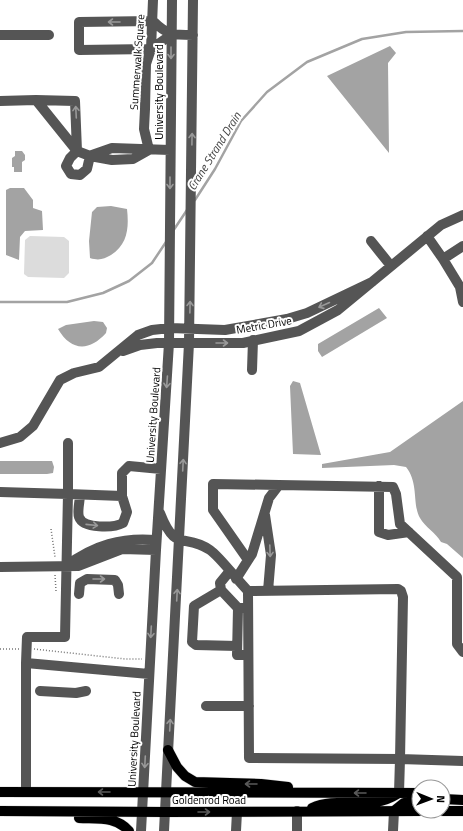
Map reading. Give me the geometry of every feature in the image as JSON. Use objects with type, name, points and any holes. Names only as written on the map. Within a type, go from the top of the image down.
[{"type":"main road","points":[[168,750],[181,772],[195,782],[261,784],[331,793]]},
{"type":"main road","name":"Goldenrod Road","points":[[0,792],[411,793]]},
{"type":"main road","points":[[301,811],[331,803],[382,802],[399,793]]},
{"type":"main road","points":[[451,793],[463,793]]},
{"type":"main road","points":[[451,799],[463,800]]},
{"type":"main road","points":[[394,811],[404,803],[411,801]]},
{"type":"main road","name":"Goldenrod Road","points":[[0,811],[411,811]]},
{"type":"main road","points":[[38,811],[63,817],[116,820],[129,831]]},
{"type":"main road","points":[[451,811],[463,811]]},
{"type":"street","name":"Summerwalk Square","points":[[149,150],[144,129],[144,109],[146,64],[152,49],[153,0]]},
{"type":"street","name":"University Boulevard","points":[[141,831],[158,510],[170,328],[172,0]]},
{"type":"street","points":[[164,831],[190,329],[193,0]]},
{"type":"street","points":[[171,35],[152,49],[79,50],[79,22],[152,21],[171,35],[193,35]]},
{"type":"street","points":[[0,35],[49,35]]},
{"type":"street","points":[[0,100],[75,101],[77,151],[70,158],[66,166],[70,174],[80,175],[87,169],[90,156]]},
{"type":"street","points":[[36,100],[77,151],[90,156],[112,148],[170,150]]},
{"type":"street","name":"Metric Drive","points":[[118,353],[140,345],[189,342],[243,343],[298,331],[338,310],[441,225],[463,215]]},
{"type":"street","points":[[427,236],[460,287],[463,302]]},
{"type":"street","points":[[371,241],[391,266]]},
{"type":"street","points":[[443,259],[463,246]]},
{"type":"street","name":"Metric Drive","points":[[118,353],[138,335],[152,330],[170,328],[225,330],[293,317],[313,310],[372,282]]},
{"type":"street","points":[[293,317],[298,331]]},
{"type":"street","points":[[252,370],[253,340]]},
{"type":"street","points":[[0,443],[20,437],[32,426],[60,380],[74,373],[99,367],[118,353]]},
{"type":"street","points":[[26,792],[27,637],[65,637],[68,442]]},
{"type":"street","points":[[80,495],[79,514],[82,522],[88,525],[116,526],[125,520],[127,512],[122,496],[122,473],[129,466],[161,469]]},
{"type":"street","points":[[248,560],[213,510],[213,484],[393,487],[396,494],[400,524],[457,577],[458,644],[463,652]]},
{"type":"street","points":[[279,485],[272,491],[252,554],[248,560],[232,575],[220,583],[221,590],[243,608],[248,655],[249,758],[463,761]]},
{"type":"street","points":[[379,486],[379,532],[388,535],[409,532]]},
{"type":"street","points":[[0,492],[122,496]]},
{"type":"street","points":[[158,510],[165,527],[173,537],[180,541],[194,542],[211,550],[232,575],[248,590],[398,589],[401,591],[403,598],[399,793]]},
{"type":"street","points":[[264,513],[271,555],[268,590]]},
{"type":"street","points":[[0,567],[55,568],[66,566],[77,558],[117,541],[129,539],[156,545]]},
{"type":"street","points":[[79,594],[80,584],[87,579],[115,580],[118,585],[119,594]]},
{"type":"street","points":[[221,590],[194,606],[192,642],[196,645],[237,646]]},
{"type":"street","points":[[248,590],[243,608],[237,646],[237,654],[248,655]]},
{"type":"street","points":[[26,663],[149,674]]},
{"type":"street","points":[[40,691],[76,693],[86,691]]},
{"type":"street","points":[[206,706],[249,706]]},
{"type":"street","points":[[297,831],[301,811]]},
{"type":"street","points":[[393,831],[394,811]]},
{"type":"street","points":[[236,831],[237,812]]},
{"type":"path","points":[[51,529],[51,536],[55,546],[56,597]]},
{"type":"path","points":[[0,649],[26,649],[125,659],[142,659]]},
{"type":"shaded area","points":[[390,46],[396,53],[388,63],[389,153],[327,76]]},
{"type":"shaded area","points":[[15,151],[22,151],[25,155],[25,160],[22,162],[22,172],[14,172],[14,167],[12,167],[12,158],[15,156]]},
{"type":"shaded area","points":[[10,188],[24,188],[33,200],[33,208],[42,211],[43,230],[25,231],[20,237],[19,260],[6,255],[6,190]]},
{"type":"shaded area","points":[[111,206],[127,209],[128,222],[124,240],[117,251],[111,255],[99,259],[90,258],[89,241],[92,212],[97,207]]},
{"type":"shaded area","points":[[30,236],[64,237],[69,241],[69,273],[64,278],[28,277],[24,274],[25,240]]},
{"type":"shaded area","points":[[379,308],[387,318],[322,357],[318,351],[318,344]]},
{"type":"shaded area","points":[[94,321],[103,322],[107,328],[106,333],[100,339],[87,346],[74,345],[63,336],[58,329],[66,325]]},
{"type":"shaded area","points":[[293,381],[300,383],[321,455],[293,454],[290,386]]},
{"type":"shaded area","points":[[463,401],[463,558],[447,544],[441,542],[420,518],[416,506],[413,480],[406,467],[394,465],[322,468],[322,464],[390,452]]},
{"type":"shaded area","points":[[0,461],[52,461],[54,467],[53,473],[0,474]]},
{"type":"waterway","name":"Crane Strand Drain","points":[[195,200],[215,169],[241,121],[267,92],[307,62],[362,39],[406,32],[463,31]]},
{"type":"waterway","name":"Crane Strand Drain","points":[[173,231],[187,210]]},
{"type":"waterway","name":"Crane Strand Drain","points":[[0,302],[67,302],[103,293],[129,281],[152,263],[166,242]]}]
